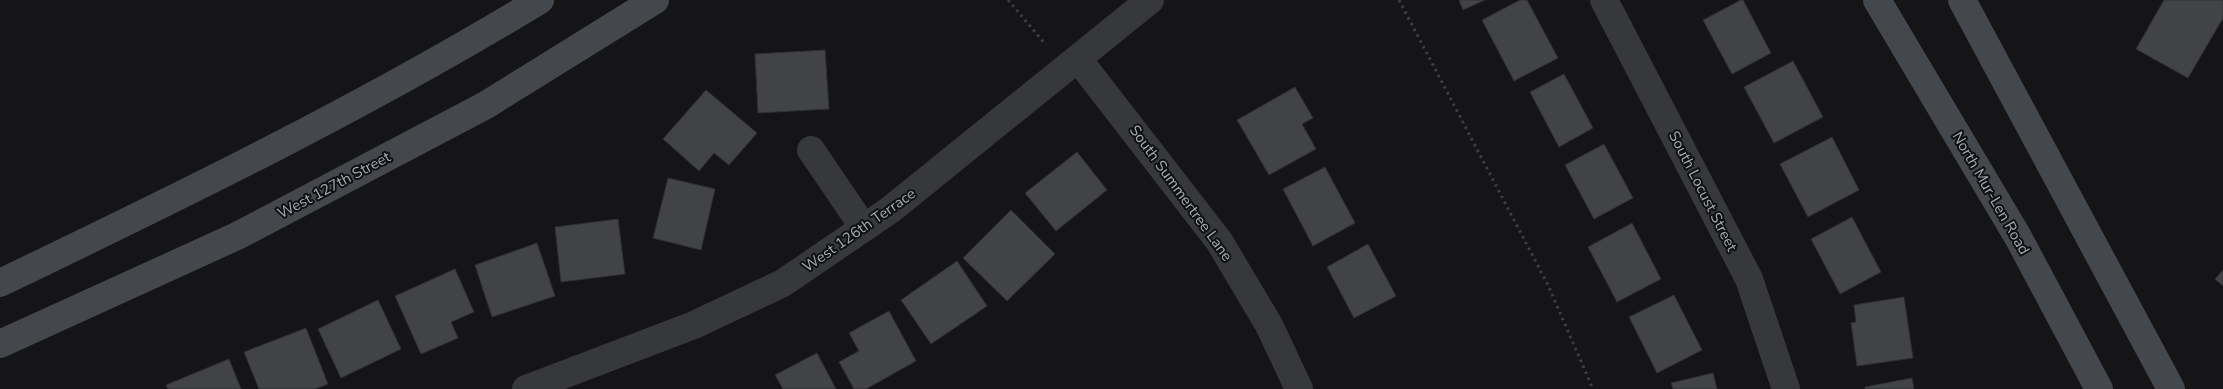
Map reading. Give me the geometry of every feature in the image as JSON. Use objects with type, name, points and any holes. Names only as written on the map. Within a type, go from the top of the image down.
[{"type":"main road","points":[[0,283],[197,189],[460,49],[540,0]]},
{"type":"main road","name":"West 127th Street","points":[[0,344],[238,236],[486,105],[655,0]]},
{"type":"main road","name":"North Mur-Len Road","points":[[1877,0],[2018,237],[2099,389]]},
{"type":"main road","points":[[1962,0],[2172,389]]},
{"type":"street","name":"West 126th Terrace","points":[[526,389],[684,329],[738,306],[783,283],[890,210],[1150,0]]},
{"type":"street","name":"South Locust Street","points":[[1604,0],[1749,279],[1786,389]]},
{"type":"street","name":"South Summertree Lane","points":[[1078,59],[1219,240],[1269,325],[1299,389]]},
{"type":"street","points":[[811,150],[864,228]]},
{"type":"path","points":[[1008,0],[1054,55],[1078,59]]},
{"type":"path","points":[[1399,0],[1548,285],[1593,389]]},
{"type":"building","points":[[1459,0],[1485,0],[1463,10]]},
{"type":"building","points":[[1520,0],[1527,0],[1558,58],[1514,81],[1482,20]]},
{"type":"building","points":[[1743,0],[1771,53],[1732,74],[1703,20]]},
{"type":"building","points":[[2164,0],[2223,0],[2223,18],[2188,78],[2136,49]]},
{"type":"building","points":[[825,50],[829,109],[758,113],[755,54]]},
{"type":"building","points":[[1793,61],[1823,117],[1774,143],[1744,87]]},
{"type":"building","points":[[1564,74],[1593,128],[1559,147],[1530,92]]},
{"type":"building","points":[[1295,87],[1313,118],[1302,124],[1316,149],[1269,175],[1237,120]]},
{"type":"building","points":[[706,90],[757,133],[729,165],[714,153],[699,171],[663,139]]},
{"type":"building","points":[[1832,137],[1859,190],[1808,217],[1780,164]]},
{"type":"building","points":[[1604,144],[1633,198],[1594,219],[1565,165]]},
{"type":"building","points":[[1077,152],[1107,190],[1056,231],[1025,193]]},
{"type":"building","points":[[1325,167],[1355,223],[1313,246],[1283,189]]},
{"type":"building","points":[[668,178],[715,189],[701,250],[653,238]]},
{"type":"building","points":[[1011,210],[1055,254],[1007,301],[963,258]]},
{"type":"building","points":[[1852,217],[1881,272],[1840,294],[1811,239]]},
{"type":"building","points":[[618,219],[625,274],[561,282],[555,227]]},
{"type":"building","points":[[1632,223],[1661,279],[1617,302],[1588,247]]},
{"type":"building","points":[[537,243],[555,296],[492,317],[475,265]]},
{"type":"building","points":[[1368,244],[1396,296],[1354,318],[1327,267]]},
{"type":"building","points":[[957,261],[987,306],[931,344],[901,300]]},
{"type":"building","points":[[455,269],[474,312],[451,322],[458,338],[421,354],[395,296]]},
{"type":"building","points":[[2223,270],[2223,286],[2215,279]]},
{"type":"building","points":[[1674,295],[1702,350],[1657,373],[1629,317]]},
{"type":"building","points":[[1904,297],[1913,358],[1857,366],[1851,323],[1856,322],[1854,305]]},
{"type":"building","points":[[378,300],[401,349],[341,378],[318,329]]},
{"type":"building","points":[[889,311],[916,361],[866,389],[854,389],[839,362],[859,351],[849,333]]},
{"type":"building","points":[[306,328],[328,384],[315,389],[259,389],[244,352]]},
{"type":"building","points":[[817,353],[836,389],[783,389],[775,375]]},
{"type":"building","points":[[229,359],[241,389],[168,389],[166,385]]},
{"type":"building","points":[[1713,373],[1717,389],[1673,389],[1671,383]]},
{"type":"building","points":[[1912,378],[1914,389],[1865,389],[1865,387]]}]
